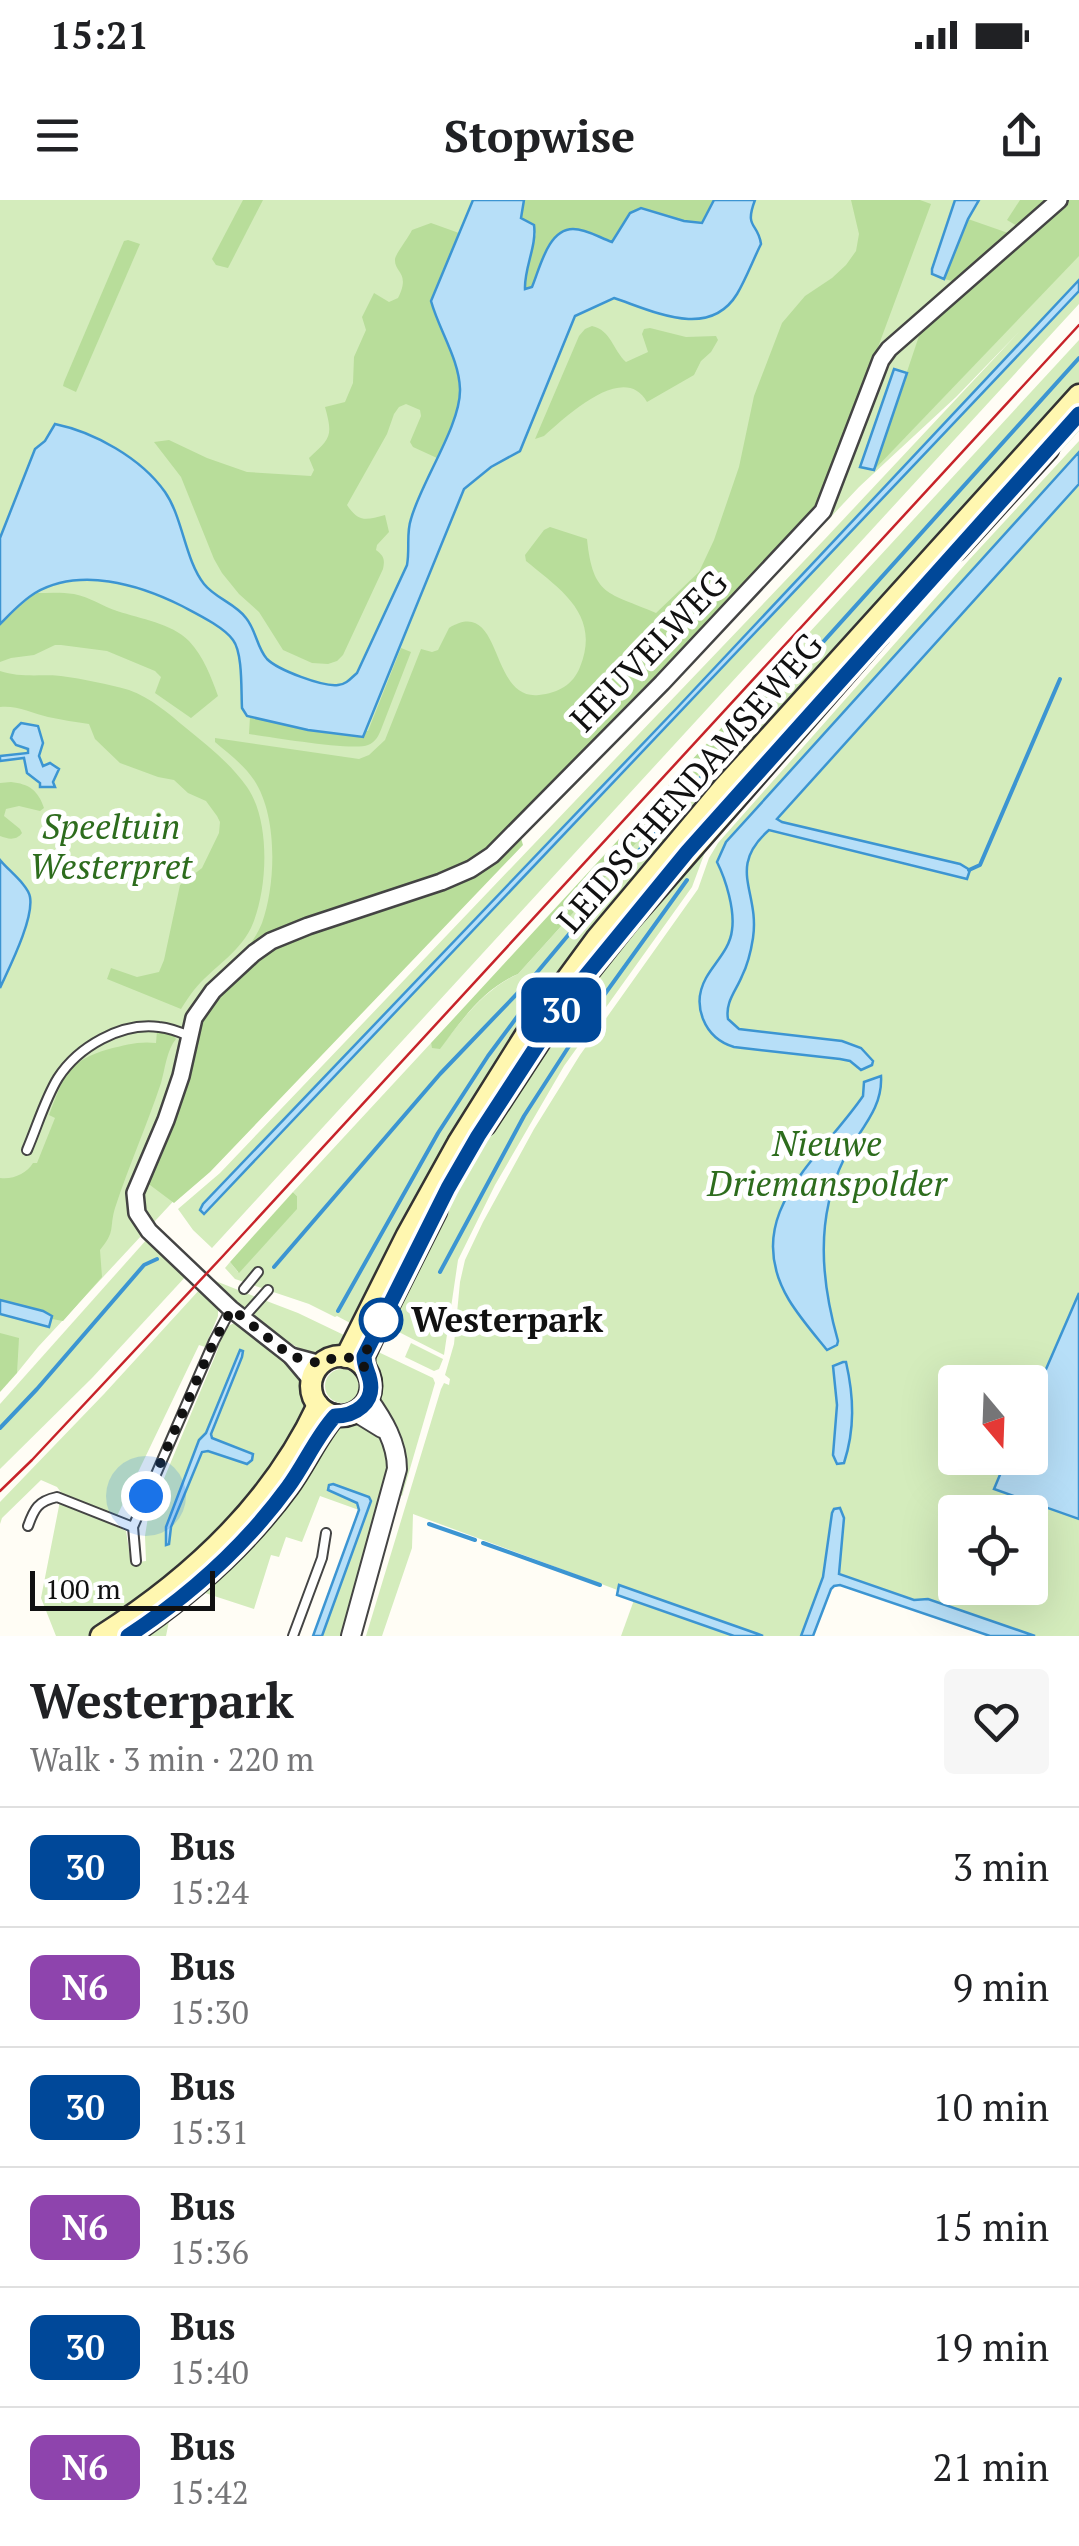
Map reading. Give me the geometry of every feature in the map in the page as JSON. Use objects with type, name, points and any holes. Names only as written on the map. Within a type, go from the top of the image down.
[{"type":"main road","name":"LEIDSCHENDAMSEWEG","points":[[355,1362],[407,1235],[458,1143],[525,1036],[596,938],[724,787],[1079,395]]},
{"type":"main road","name":"LEIDSCHENDAMSEWEG","points":[[355,1362],[364,1356],[478,1136],[570,995],[687,852],[1079,414]]},
{"type":"main road","points":[[101,1636],[161,1595],[216,1548],[285,1466],[344,1408],[370,1380],[355,1362],[333,1358],[317,1372],[312,1394],[344,1408]]},
{"type":"main road","points":[[128,1636],[175,1603],[233,1552],[289,1485],[326,1425],[344,1408]]},
{"type":"street","name":"HEUVELWEG","points":[[237,1314],[149,1231],[140,1220],[135,1194],[166,1120],[199,1008],[213,990],[271,942],[441,882],[492,855],[662,683],[823,511],[889,350],[1059,200]]},
{"type":"street","points":[[237,1314],[317,1372]]},
{"type":"street","points":[[344,1408],[387,1431],[397,1456],[390,1500],[351,1636]]},
{"type":"lane","points":[[27,1150],[56,1082],[70,1061],[93,1044],[141,1026],[162,1026],[190,1036]]},
{"type":"lane","points":[[244,1289],[258,1272]]},
{"type":"lane","points":[[136,1561],[133,1527],[214,1341],[237,1314],[268,1290]]},
{"type":"lane","points":[[28,1526],[34,1508],[56,1497],[133,1527]]},
{"type":"lane","points":[[294,1636],[322,1558],[326,1534]]},
{"type":"green space","name":"Speeltuin Westerpret","points":[[0,200],[1079,200],[1079,280],[454,940],[203,1213],[1079,291],[1079,304],[212,1248],[178,1209],[220,1173],[1019,332],[827,521],[827,516],[312,1052],[17,1373],[0,1367]]},
{"type":"green space","points":[[243,200],[263,200],[228,268],[216,265],[212,259]]},
{"type":"green space","points":[[524,200],[714,200],[702,223],[684,221],[620,231],[613,242],[570,228],[548,249],[532,287],[525,290],[536,234],[530,222],[521,218]]},
{"type":"green space","points":[[851,200],[920,200],[931,204],[816,511],[496,843],[465,863],[290,926],[237,962],[257,934],[267,907],[272,870],[271,831],[254,780],[215,738],[359,759],[369,755],[385,740],[421,649],[438,650],[449,628],[467,622],[479,625],[488,636],[511,682],[523,692],[539,695],[564,687],[577,673],[585,649],[581,618],[574,605],[526,561],[525,555],[550,527],[587,539],[594,572],[606,590],[656,613],[699,572],[714,540],[739,467],[754,396],[782,323],[805,296],[832,278],[856,251],[859,234]]},
{"type":"green space","points":[[1020,200],[1051,200],[1019,227],[1007,220]]},
{"type":"green space","points":[[1069,200],[1079,200],[1079,256],[874,470],[921,330]]},
{"type":"green space","points":[[968,219],[1011,234],[957,282],[944,279]]},
{"type":"green space","points":[[431,223],[459,233],[431,301],[457,368],[458,408],[437,458],[410,442],[420,410],[406,404],[394,414],[347,505],[363,519],[385,515],[389,532],[376,550],[383,558],[383,569],[343,655],[328,664],[312,663],[283,650],[259,612],[222,573],[181,477],[154,442],[169,440],[247,472],[311,476],[314,470],[309,458],[328,436],[325,407],[345,402],[353,383],[354,357],[366,330],[362,317],[374,293],[389,302],[398,298],[403,283],[396,256],[412,230]]},
{"type":"green space","points":[[124,241],[140,244],[76,392],[63,386],[64,382]]},
{"type":"green space","points":[[592,326],[608,336],[626,362],[648,352],[644,329],[686,337],[716,336],[718,340],[694,375],[647,402],[637,391],[624,387],[610,390],[595,396],[535,439],[579,336]]},
{"type":"green space","points":[[1079,340],[1079,385],[1029,435],[1008,466],[604,923],[342,1345],[309,1351],[266,1325],[252,1313],[264,1300],[346,1336],[352,1324],[309,1304],[235,1279],[225,1268],[230,1262],[238,1272],[297,1196],[293,1192],[431,1043],[433,1048],[440,1048],[484,997],[518,974],[788,675],[783,661]]},
{"type":"green space","points":[[1079,420],[1079,431],[708,844],[692,887],[564,1066],[495,1185],[458,1260],[444,1355],[387,1326],[443,1206],[512,1089],[567,1008],[695,848]]},
{"type":"green space","name":"Nieuwe Driemanspolder","points":[[1079,441],[1079,452],[726,842],[717,862],[1079,460],[1079,1636],[995,1636],[832,1580],[808,1636],[741,1636],[413,1514],[412,1548],[382,1636],[366,1636],[441,1389],[444,1383],[449,1385],[450,1379],[445,1375],[454,1344],[465,1260],[534,1129],[580,1055],[698,889],[718,843]]},
{"type":"green space","points":[[35,593],[80,595],[174,630],[199,654],[218,696],[191,718],[155,693],[161,677],[155,671],[107,651],[55,645],[34,655],[0,662],[0,624]]},
{"type":"green space","points":[[401,648],[411,652],[380,733],[371,744],[329,745],[249,734],[250,717],[308,730],[368,731]]},
{"type":"green space","points":[[783,661],[788,675],[518,974],[484,997],[440,1049],[432,1048],[431,1043]]},
{"type":"green space","points":[[0,671],[87,680],[145,697],[218,755],[255,801],[264,856],[257,913],[239,946],[201,982],[181,1009],[107,979],[111,968],[137,977],[159,972],[180,885],[202,868],[219,833],[217,816],[206,801],[188,793],[174,780],[120,763],[95,739],[89,724],[0,707]]},
{"type":"green space","points":[[11,782],[32,789],[44,808],[6,809],[4,816],[22,833],[12,839],[0,836],[0,783]]},
{"type":"green space","points":[[520,835],[523,845],[210,1172],[174,1203],[146,1182],[185,1089],[198,1028],[207,1006],[256,958],[277,944],[440,889]]},
{"type":"green space","points":[[157,1031],[176,1039],[115,1208],[110,1234],[100,1250],[102,1277],[63,1321],[52,1319],[43,1311],[0,1300],[0,1178],[19,1175],[37,1163],[55,1118],[49,1115],[54,1101],[76,1065],[109,1049],[156,1043]]},
{"type":"green space","points":[[293,1192],[297,1209],[239,1273],[230,1262]]},
{"type":"green space","points":[[148,1238],[187,1275],[92,1378],[0,1469],[0,1404]]},
{"type":"green space","points":[[208,1278],[256,1297],[246,1308],[240,1308]]},
{"type":"green space","points":[[201,1288],[218,1307],[218,1316],[205,1347],[199,1345],[117,1516],[63,1495],[57,1487],[41,1480],[0,1524],[0,1502]]},
{"type":"green space","points":[[235,1323],[300,1372],[306,1382],[309,1410],[232,1525],[92,1636],[56,1636],[41,1598],[60,1501],[126,1531],[131,1563],[146,1561],[148,1517],[223,1333]]},
{"type":"green space","points":[[0,1333],[19,1338],[17,1373],[0,1392]]},
{"type":"green space","points":[[411,1343],[443,1359],[439,1369],[434,1371],[405,1357]]},
{"type":"green space","points":[[372,1349],[433,1378],[435,1383],[402,1496],[399,1494],[404,1472],[376,1396]]},
{"type":"green space","points":[[342,1369],[354,1374],[359,1386],[354,1398],[342,1403],[330,1398],[325,1386],[330,1374]]},
{"type":"green space","points":[[348,1419],[374,1426],[384,1440],[390,1474],[343,1636],[322,1636],[371,1501],[328,1490],[358,1503],[359,1510],[320,1496],[302,1542],[286,1537],[279,1557],[271,1555],[254,1609],[205,1593],[169,1621],[166,1636],[139,1636],[339,1422]]},
{"type":"green space","points":[[634,1600],[734,1636],[621,1636]]},
{"type":"water","points":[[473,200],[524,200],[521,218],[534,225],[525,289],[532,287],[557,235],[578,229],[612,242],[630,213],[641,208],[702,223],[714,200],[755,200],[751,221],[761,244],[737,294],[711,316],[696,319],[663,315],[614,298],[575,316],[520,451],[491,467],[464,489],[363,737],[247,716],[242,708],[240,663],[233,640],[182,606],[128,585],[90,580],[52,585],[21,603],[0,624],[0,538],[35,449],[55,424],[116,448],[155,480],[171,502],[198,574],[209,589],[246,618],[267,659],[290,673],[322,683],[338,685],[351,679],[407,565],[411,519],[459,403],[456,367],[431,301]]},
{"type":"water","points":[[955,200],[979,200],[944,279],[932,274],[932,269]]},
{"type":"water","points":[[1079,280],[1079,291],[204,1214],[200,1210],[203,1204]]},
{"type":"water","points":[[894,369],[907,373],[874,470],[860,467]]},
{"type":"water","points":[[1079,452],[1079,484],[777,819],[960,864],[970,870],[967,879],[769,830],[749,856],[753,938],[746,967],[730,1002],[728,1019],[739,1029],[842,1041],[861,1048],[873,1061],[872,1065],[861,1070],[840,1059],[724,1043],[703,1019],[700,999],[706,978],[731,937],[729,895],[717,862],[726,842]]},
{"type":"water","points":[[21,723],[38,726],[43,766],[50,763],[59,769],[53,782],[55,787],[40,787],[27,773],[24,758],[0,761],[0,756],[28,753],[11,738]]},
{"type":"water","points":[[0,860],[26,888],[30,906],[20,943],[0,988]]},
{"type":"water","points":[[881,1076],[874,1110],[844,1159],[828,1204],[825,1273],[838,1341],[827,1350],[789,1300],[776,1269],[773,1241],[791,1190],[863,1096],[864,1082]]},
{"type":"water","points":[[1079,1293],[1079,1519],[1048,1508],[1048,1495],[1011,1495],[994,1489],[1000,1475],[1048,1475],[1048,1365]]},
{"type":"water","points":[[0,1300],[43,1311],[52,1316],[49,1327],[0,1314]]},
{"type":"water","points":[[240,1350],[242,1357],[211,1434],[212,1438],[253,1454],[252,1460],[247,1464],[202,1452],[166,1545],[166,1527],[199,1440],[206,1433]]},
{"type":"water","points":[[843,1362],[851,1388],[852,1425],[844,1463],[837,1464],[833,1455],[837,1405],[833,1366]]},
{"type":"water","points":[[333,1484],[371,1501],[322,1636],[313,1636],[359,1510],[357,1503],[328,1490]]},
{"type":"water","points":[[840,1508],[844,1518],[839,1574],[914,1600],[928,1599],[1035,1636],[990,1636],[840,1585],[831,1589],[813,1636],[801,1636],[823,1577],[834,1509]]},
{"type":"water","points":[[619,1585],[763,1636],[734,1636],[617,1595]]},
{"type":"waterway","points":[[274,1267],[440,1074],[534,976],[688,792],[1079,358]]},
{"type":"waterway","points":[[969,870],[980,865],[1060,679]]},
{"type":"waterway","points":[[674,799],[684,806]]},
{"type":"waterway","points":[[440,1272],[524,1116],[584,1023],[687,880]]},
{"type":"waterway","points":[[338,1311],[438,1133],[537,990],[534,978]]},
{"type":"waterway","points":[[0,1428],[144,1265],[157,1259]]},
{"type":"waterway","points":[[429,1524],[475,1540]]},
{"type":"waterway","points":[[483,1543],[600,1585]]},
{"type":"tram line","points":[[0,1491],[222,1257],[1079,325]]},
{"type":"bus line","name":"30","points":[[128,1636],[175,1603],[233,1552],[289,1485],[326,1425],[335,1416],[351,1414],[366,1403],[371,1385],[364,1356],[420,1242],[478,1136],[570,995],[687,852],[1079,414]]},
{"type":"place","name":"Westerpark","points":[[381,1320]]},
{"type":"route","points":[[146,1496],[232,1309],[291,1356],[322,1364],[340,1356],[364,1367],[364,1356],[381,1320]]}]
